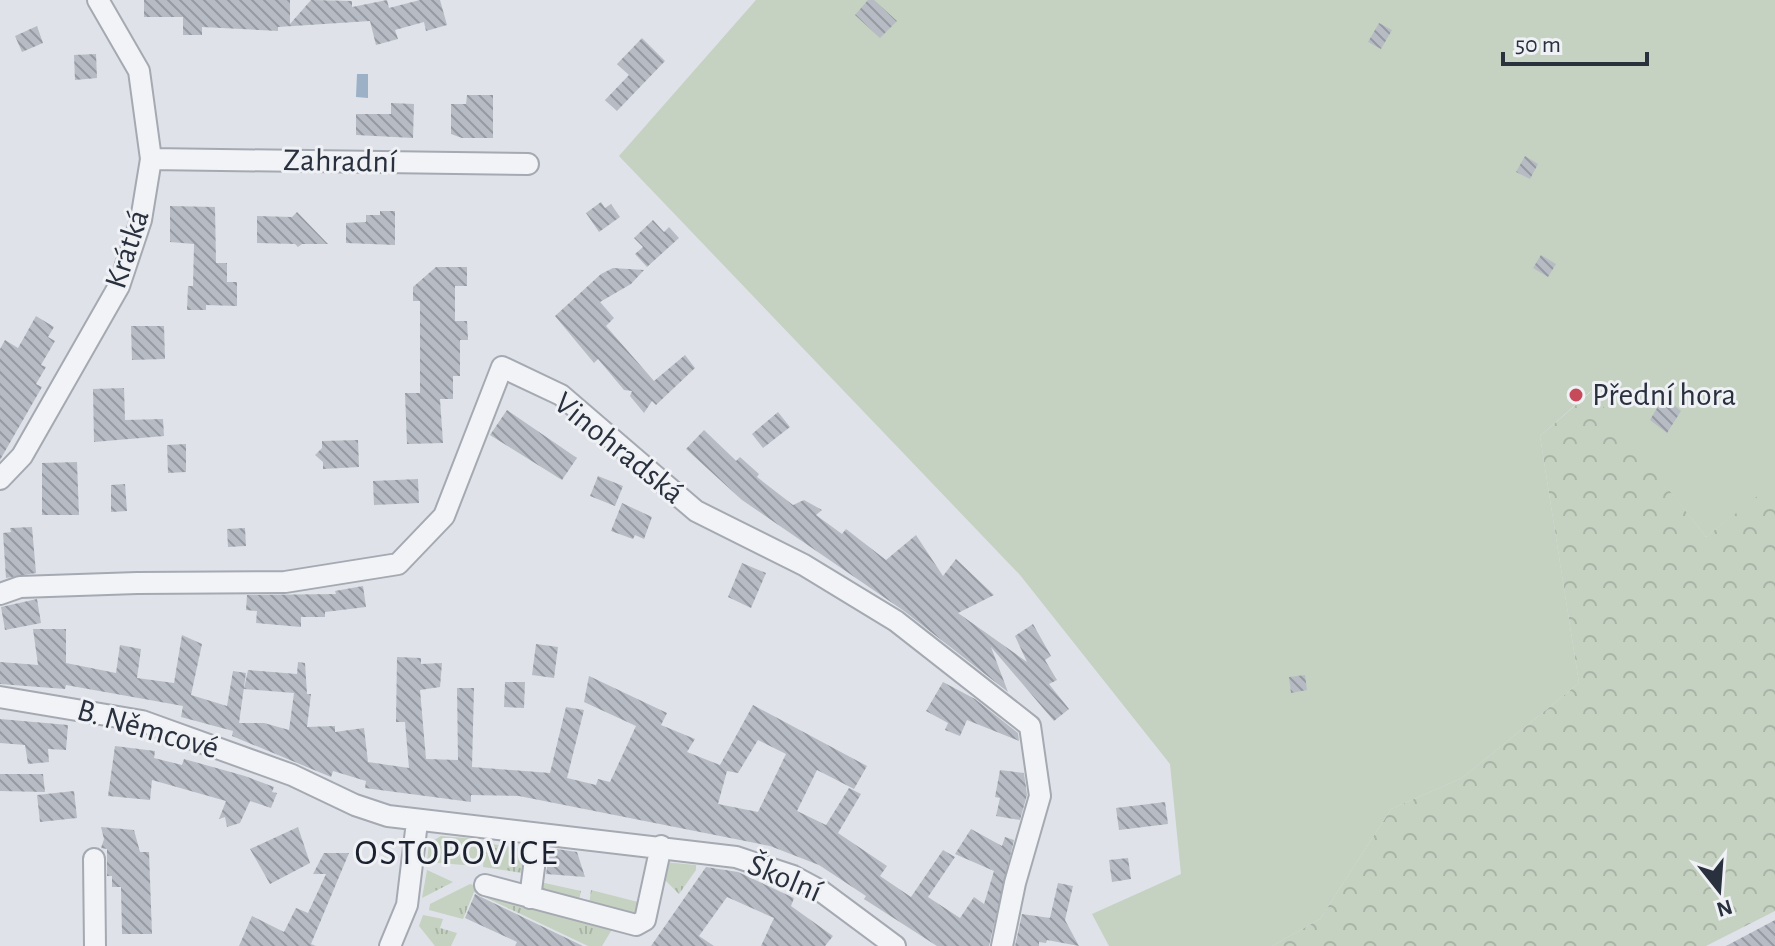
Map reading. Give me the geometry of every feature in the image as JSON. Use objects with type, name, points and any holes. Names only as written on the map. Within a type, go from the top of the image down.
[{"type":"street","name":"Krátká","points":[[0,479],[22,456],[119,286],[141,220],[151,159],[139,71],[98,0]]},
{"type":"street","name":"Zahradní","points":[[151,159],[528,164]]},
{"type":"street","name":"Vinohradská","points":[[0,594],[20,587],[285,582],[398,564],[444,516],[502,367],[561,395],[696,511],[804,565],[896,621],[1030,726],[1040,796],[1015,883],[1002,946]]},
{"type":"street","name":"B. Němcové","points":[[0,697],[142,721],[292,775],[355,805],[417,822]]},
{"type":"street","name":"Školní","points":[[417,822],[661,846],[736,857],[793,876],[848,908],[895,946]]},
{"type":"street","points":[[390,946],[407,905],[417,822]]},
{"type":"street","points":[[530,898],[537,844]]},
{"type":"street","points":[[485,885],[631,924],[642,923],[661,846]]},
{"type":"street","points":[[94,859],[95,946]]},
{"type":"green space","points":[[756,0],[1775,0],[1775,482],[1706,537],[1591,391],[1540,436],[1579,683],[1462,778],[1391,809],[1320,919],[1272,946],[1109,946],[1092,914],[1181,874],[1170,764],[1020,575],[619,156]]},
{"type":"green space","points":[[1592,391],[1706,537],[1775,481],[1775,911],[1706,946],[1272,946],[1320,919],[1391,809],[1462,778],[1579,683],[1540,436]]},
{"type":"green space","points":[[441,836],[479,839],[476,866],[427,862],[429,843]]},
{"type":"green space","points":[[485,843],[532,850],[529,874],[483,867]]},
{"type":"green space","points":[[664,862],[696,865],[696,870],[679,894],[663,878]]},
{"type":"green space","points":[[427,870],[453,882],[422,898]]},
{"type":"green space","points":[[540,882],[581,891],[577,909],[537,897]]},
{"type":"green space","points":[[470,884],[614,926],[602,946],[588,946],[474,892],[463,919],[429,910],[430,904]]},
{"type":"green space","points":[[591,890],[638,902],[632,924],[588,912]]},
{"type":"green space","points":[[423,915],[443,919],[440,928],[457,933],[451,946],[435,946],[419,926]]},
{"type":"water","points":[[357,74],[368,74],[368,98],[356,97]]},
{"type":"building","points":[[144,0],[290,0],[290,24],[311,0],[352,1],[352,7],[387,0],[389,8],[420,0],[440,0],[447,25],[426,31],[424,22],[395,30],[398,39],[376,45],[370,21],[278,27],[278,31],[202,27],[202,35],[183,35],[183,17],[144,17]]},
{"type":"building","points":[[868,0],[874,0],[897,21],[880,38],[855,15]]},
{"type":"building","points":[[1379,23],[1392,30],[1381,49],[1368,42]]},
{"type":"building","points":[[37,26],[43,43],[22,52],[15,36]]},
{"type":"building","points":[[642,38],[665,61],[617,111],[605,100],[629,75],[617,64]]},
{"type":"building","points":[[96,54],[97,78],[75,80],[74,55]]},
{"type":"building","points":[[467,95],[493,95],[493,138],[462,138],[451,134],[451,104],[466,104]]},
{"type":"building","points":[[391,103],[414,104],[413,138],[356,135],[356,114],[391,114]]},
{"type":"building","points":[[1525,156],[1538,164],[1530,179],[1516,172]]},
{"type":"building","points":[[601,202],[605,208],[611,204],[620,217],[599,232],[586,213]]},
{"type":"building","points":[[170,206],[215,207],[216,263],[227,263],[227,282],[237,282],[237,306],[206,305],[206,310],[187,310],[188,286],[193,286],[194,244],[170,242]]},
{"type":"building","points":[[380,211],[395,211],[395,245],[346,243],[346,223],[366,222],[366,215],[380,215]]},
{"type":"building","points":[[297,212],[328,244],[302,244],[298,247],[295,244],[257,243],[257,216],[292,217]]},
{"type":"building","points":[[653,220],[664,232],[669,227],[679,238],[647,267],[635,254],[643,247],[634,238]]},
{"type":"building","points":[[1541,255],[1556,264],[1548,277],[1533,268]]},
{"type":"building","points":[[436,267],[467,267],[467,286],[455,286],[455,321],[467,321],[468,340],[460,340],[460,376],[453,376],[453,399],[440,399],[443,443],[407,444],[405,393],[420,393],[420,301],[413,301],[413,287]]},
{"type":"building","points":[[613,268],[644,270],[631,284],[600,302],[614,318],[606,326],[654,381],[685,355],[695,368],[656,405],[652,401],[644,413],[630,396],[632,391],[624,390],[598,359],[594,363],[555,316],[601,274]]},
{"type":"building","points":[[36,316],[54,327],[48,337],[55,341],[41,365],[46,367],[36,384],[42,387],[0,460],[0,349],[5,340],[18,348]]},
{"type":"building","points":[[131,326],[164,326],[165,359],[132,360]]},
{"type":"building","points":[[124,388],[125,420],[163,419],[164,436],[94,442],[93,389]]},
{"type":"building","points":[[1664,396],[1681,411],[1667,433],[1650,420]]},
{"type":"building","points":[[507,410],[577,458],[562,480],[490,435]]},
{"type":"building","points":[[778,412],[790,427],[763,448],[752,434]]},
{"type":"building","points":[[704,430],[736,461],[740,457],[759,474],[757,477],[793,505],[804,500],[822,510],[816,515],[842,534],[846,529],[886,560],[916,535],[943,576],[956,559],[994,595],[958,613],[1027,662],[1015,636],[1033,624],[1051,656],[1045,660],[1057,680],[1049,684],[1069,709],[1054,721],[991,647],[1008,692],[904,611],[742,500],[686,449]]},
{"type":"building","points":[[358,440],[359,467],[323,469],[323,462],[315,455],[322,448],[322,441]]},
{"type":"building","points":[[186,444],[186,472],[168,473],[167,445]]},
{"type":"building","points":[[77,462],[79,515],[42,515],[42,463]]},
{"type":"building","points":[[598,476],[623,486],[615,506],[590,496]]},
{"type":"building","points":[[418,479],[419,503],[374,505],[373,481]]},
{"type":"building","points":[[125,484],[127,511],[111,512],[111,485]]},
{"type":"building","points":[[622,503],[652,517],[644,539],[635,535],[633,539],[611,531]]},
{"type":"building","points":[[32,527],[36,573],[6,578],[3,533],[11,532],[10,528]]},
{"type":"building","points":[[245,528],[246,546],[228,547],[227,529]]},
{"type":"building","points":[[742,563],[766,573],[751,608],[728,597]]},
{"type":"building","points":[[363,586],[366,607],[325,612],[325,617],[301,617],[301,627],[256,623],[257,611],[246,610],[247,595],[336,594],[335,591]]},
{"type":"building","points":[[37,599],[41,623],[5,630],[1,607]]},
{"type":"building","points":[[33,629],[66,629],[66,663],[116,673],[120,645],[141,649],[137,678],[174,683],[182,635],[202,644],[191,695],[227,706],[233,671],[246,673],[239,723],[264,723],[289,730],[294,693],[244,689],[248,670],[297,674],[298,662],[305,663],[307,694],[311,694],[307,727],[335,726],[335,732],[364,728],[368,762],[409,768],[405,722],[396,722],[397,657],[421,658],[421,664],[442,663],[440,687],[420,690],[426,759],[458,760],[457,688],[474,688],[472,767],[550,773],[566,707],[584,710],[567,778],[596,785],[598,779],[610,782],[636,726],[584,702],[589,676],[667,713],[661,725],[695,739],[687,752],[720,765],[753,705],[867,766],[854,789],[817,770],[797,811],[826,825],[849,788],[861,794],[838,833],[887,866],[880,876],[911,897],[943,850],[955,857],[928,897],[960,918],[974,897],[984,904],[994,871],[955,854],[971,829],[1002,846],[1005,837],[1014,840],[989,946],[937,946],[864,899],[866,896],[819,865],[770,846],[519,796],[471,795],[471,802],[365,788],[366,781],[333,771],[331,777],[232,736],[233,731],[181,717],[183,706],[66,685],[65,689],[0,684],[0,662],[38,665]],"holes":[[[758,740],[786,754],[758,812],[718,804],[727,771],[738,773]]]},
{"type":"building","points":[[536,644],[558,647],[554,678],[532,675]]},
{"type":"building","points":[[1305,675],[1307,690],[1291,693],[1289,677]]},
{"type":"building","points":[[505,682],[525,682],[524,708],[504,707]]},
{"type":"building","points":[[943,682],[975,699],[1018,733],[1019,741],[967,720],[960,736],[945,730],[948,723],[926,711]]},
{"type":"building","points":[[0,719],[68,725],[66,750],[48,749],[49,762],[28,764],[25,745],[0,743]]},
{"type":"building","points":[[115,746],[155,751],[154,758],[182,765],[184,759],[245,776],[274,787],[272,792],[277,793],[271,808],[250,801],[240,823],[227,827],[225,817],[219,819],[226,801],[152,780],[150,800],[108,796]]},
{"type":"building","points":[[1000,770],[1024,773],[1027,795],[1020,820],[996,816],[1000,798],[995,797]]},
{"type":"building","points":[[0,774],[43,774],[45,792],[0,791]]},
{"type":"building","points":[[74,791],[77,818],[40,822],[37,795]]},
{"type":"building","points":[[1165,802],[1168,824],[1119,830],[1116,808]]},
{"type":"building","points":[[101,827],[134,830],[140,852],[149,852],[152,934],[122,934],[121,887],[112,887],[112,876],[107,876],[107,849],[101,848],[104,839]]},
{"type":"building","points":[[298,827],[310,863],[270,884],[250,849]]},
{"type":"building","points":[[550,848],[577,852],[585,877],[546,874]]},
{"type":"building","points":[[324,853],[349,853],[311,944],[316,946],[239,946],[252,916],[284,932],[296,908],[308,913],[326,874],[313,874]]},
{"type":"building","points":[[1128,858],[1131,879],[1112,882],[1109,860]]},
{"type":"building","points":[[706,867],[738,872],[794,898],[791,906],[833,936],[825,946],[761,946],[774,918],[727,897],[699,936],[714,946],[651,946]]},
{"type":"building","points":[[1058,883],[1073,886],[1065,920],[1079,946],[1047,940],[1046,943],[1039,942],[1039,946],[1015,946],[1022,914],[1050,918]]},
{"type":"building","points":[[475,894],[583,946],[515,946],[517,942],[465,918]]},
{"type":"building","points":[[1775,920],[1775,946],[1726,946]]},
{"type":"place","name":"Přední hora","points":[[1576,395]]},
{"type":"district","name":"OSTOPOVICE","points":[[457,853]]}]
